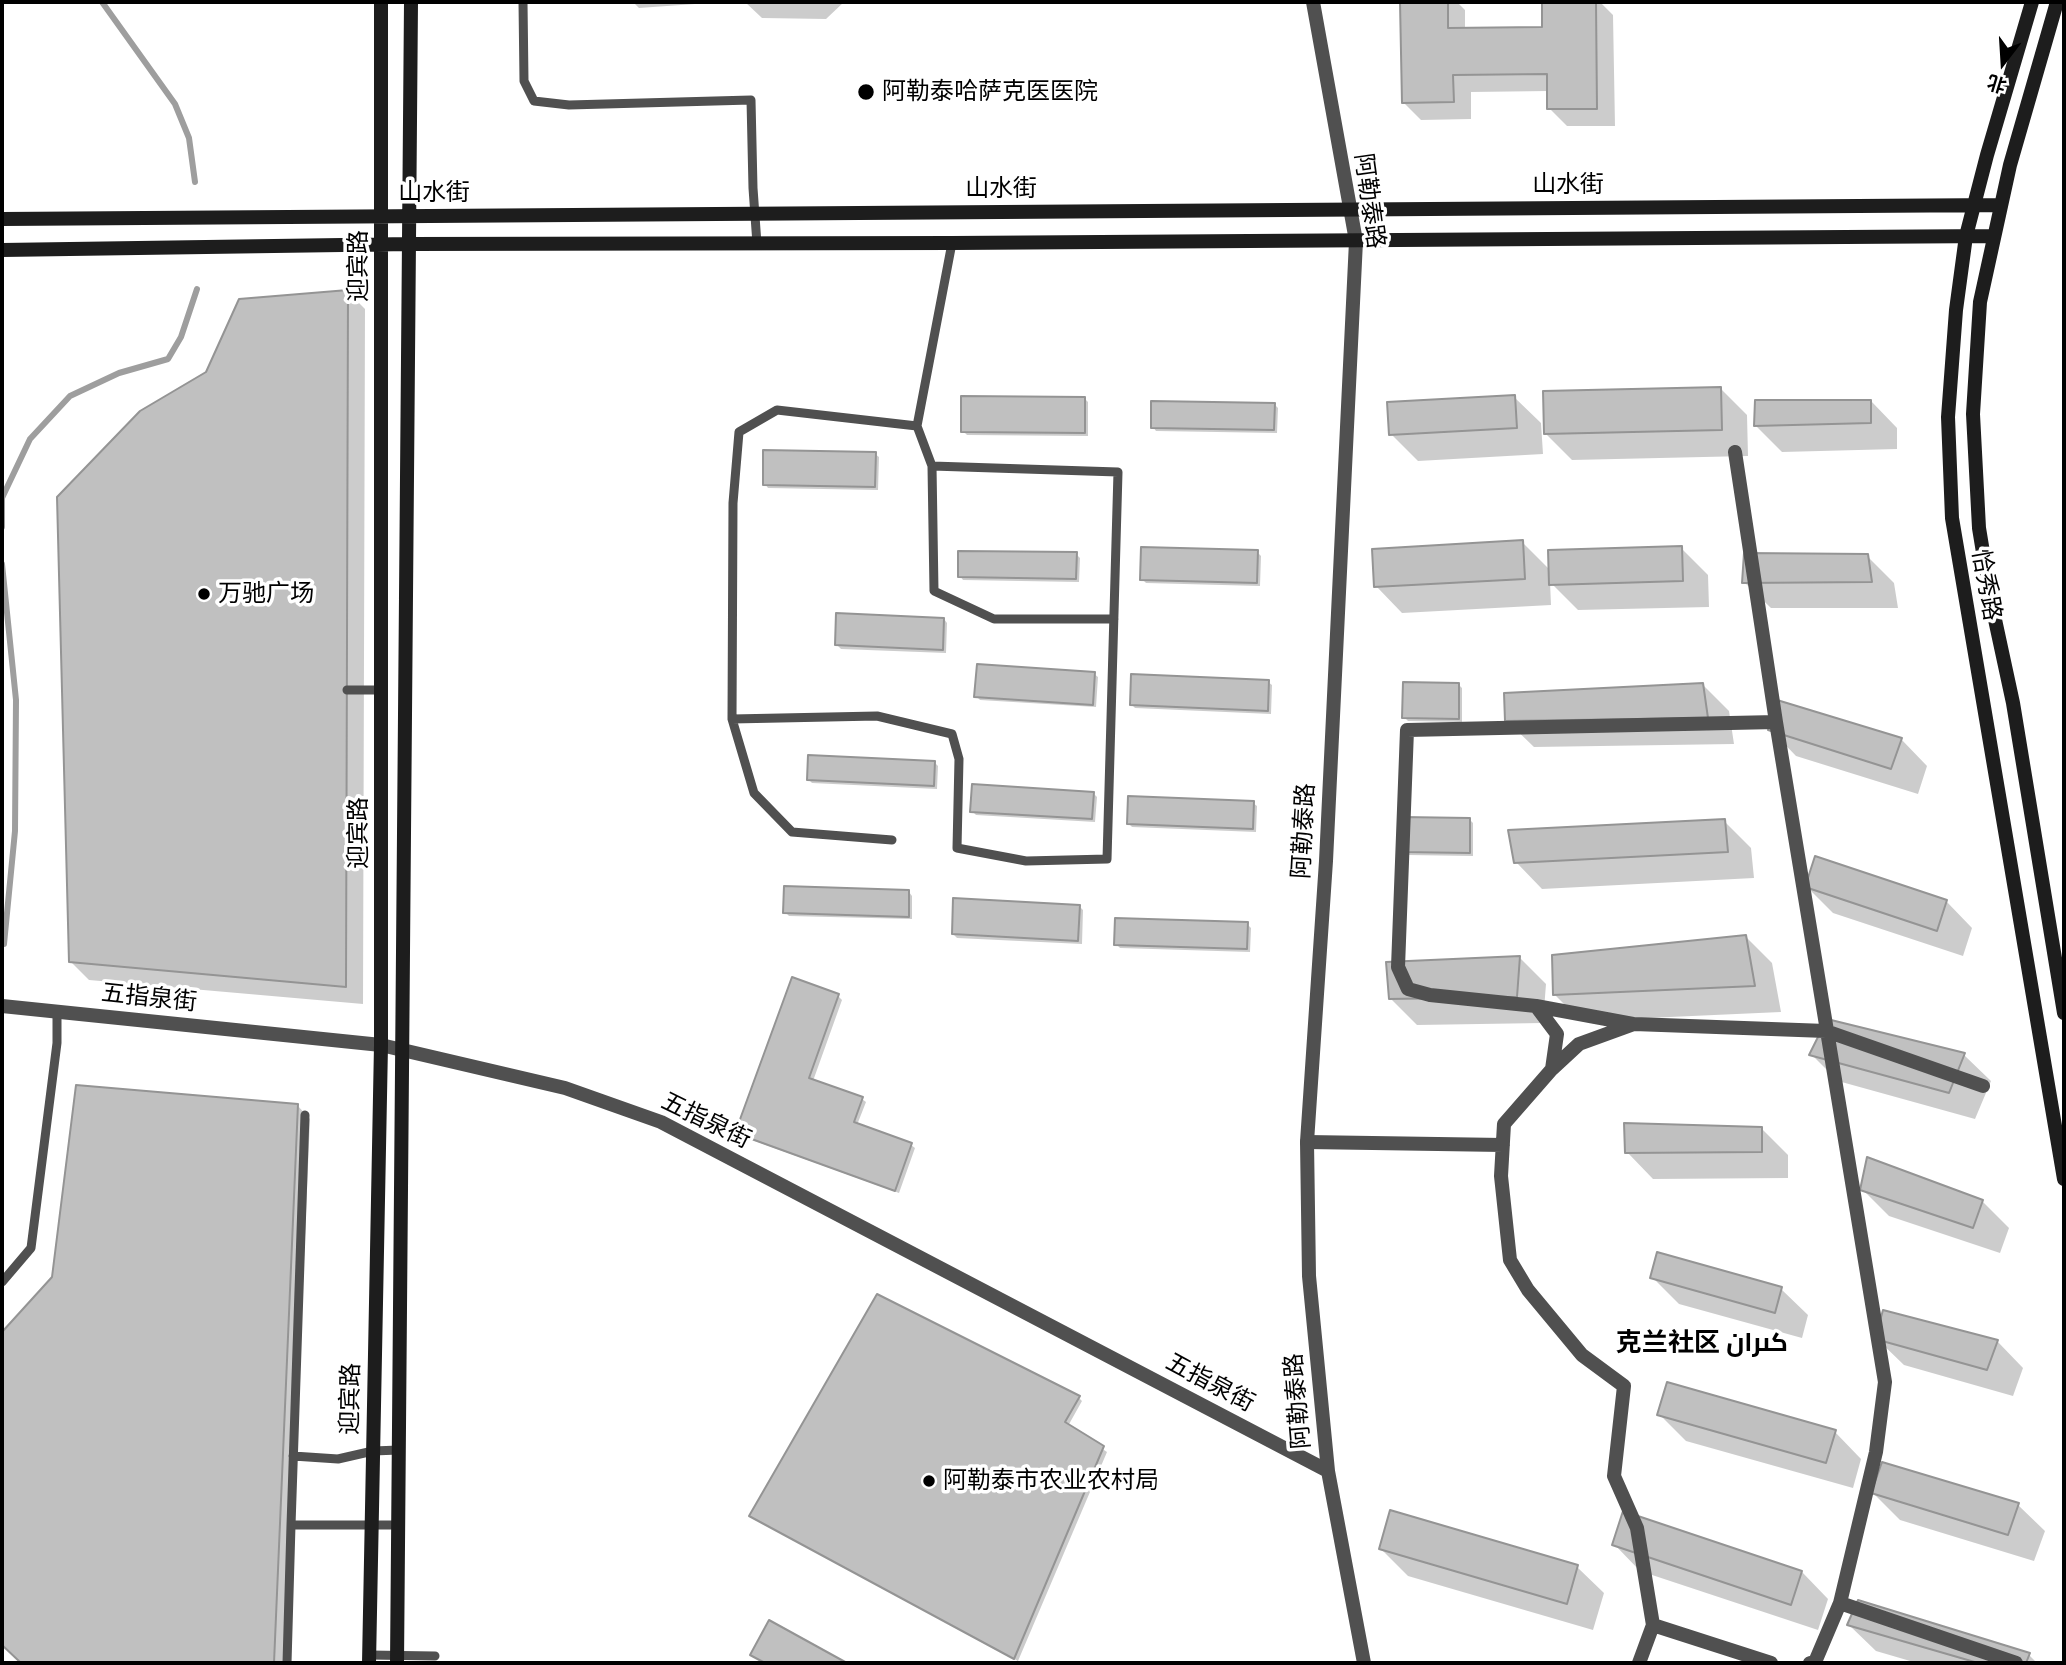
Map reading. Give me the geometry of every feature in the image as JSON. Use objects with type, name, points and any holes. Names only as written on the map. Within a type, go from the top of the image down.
[{"type":"main road","name":"迎宾路","points":[[369,1659],[381,1045],[381,2]]},
{"type":"main road","name":"迎宾路","points":[[397,1659],[411,2]]},
{"type":"main road","name":"恰秀路","points":[[2032,2],[1966,236],[1956,310],[1948,417],[1952,518],[2064,1179]]},
{"type":"main road","name":"恰秀路","points":[[2057,2],[2010,165],[1980,302],[1973,414],[1979,528],[1991,601],[2013,703],[2064,1013]]},
{"type":"main road","name":"山水街","points":[[2,219],[2001,205]]},
{"type":"main road","name":"山水街","points":[[2,250],[382,244],[1994,236]]},
{"type":"street","name":"阿勒泰路","points":[[1312,2],[1356,241],[1326,861],[1307,1142],[1309,1276],[1328,1471],[1364,1663]]},
{"type":"street","points":[[1735,452],[1776,722],[1885,1382],[1876,1452],[1840,1603],[1815,1662],[1810,1663]]},
{"type":"street","points":[[1776,722],[1407,730],[1398,967],[1408,989],[1430,995],[1536,1006],[1634,1024],[1826,1031],[1983,1086]]},
{"type":"street","name":"五指泉街","points":[[2,1006],[381,1045],[565,1087],[661,1122],[1328,1471]]},
{"type":"street","points":[[1536,1006],[1557,1034],[1552,1069]]},
{"type":"street","points":[[1634,1024],[1579,1044],[1552,1069],[1504,1124],[1501,1176],[1510,1260],[1528,1290],[1582,1355],[1624,1386],[1614,1476],[1637,1528],[1653,1625],[1639,1663]]},
{"type":"street","points":[[1307,1142],[1503,1145]]},
{"type":"street","points":[[1840,1603],[2016,1663]]},
{"type":"street","points":[[1653,1625],[1770,1663]]},
{"type":"lane","points":[[523,2],[524,81],[534,101],[569,105],[751,100],[757,244]]},
{"type":"lane","points":[[952,243],[917,426],[932,466],[934,591],[993,619],[1114,620]]},
{"type":"lane","points":[[892,840],[792,832],[754,793],[732,719],[733,503],[739,432],[777,410],[917,426]]},
{"type":"lane","points":[[732,719],[877,716],[952,734],[959,759],[957,848],[1026,861],[1107,859],[1118,472],[932,466]]},
{"type":"lane","points":[[347,690],[382,690]]},
{"type":"lane","points":[[2,1282],[31,1248],[57,1043],[57,1012]]},
{"type":"lane","points":[[287,1663],[305,1115]]},
{"type":"lane","points":[[293,1456],[338,1459],[373,1451],[399,1450]]},
{"type":"lane","points":[[291,1525],[398,1525]]},
{"type":"lane","points":[[369,1659],[435,1656]]},
{"type":"building","points":[[1400,2],[1448,2],[1448,28],[1542,27],[1542,2],[1596,2],[1597,109],[1547,109],[1547,74],[1453,75],[1454,102],[1402,103]]},
{"type":"building","name":"万驰广场","points":[[348,290],[346,987],[69,962],[57,497],[140,411],[206,372],[239,299]]},
{"type":"building","points":[[1721,387],[1722,430],[1544,434],[1543,391]]},
{"type":"building","points":[[1515,395],[1517,428],[1389,435],[1387,402]]},
{"type":"building","points":[[961,396],[1085,397],[1085,433],[961,432]]},
{"type":"building","points":[[1755,400],[1871,400],[1871,423],[1754,426]]},
{"type":"building","points":[[1151,401],[1275,403],[1274,430],[1151,428]]},
{"type":"building","points":[[763,450],[876,452],[875,487],[763,485]]},
{"type":"building","points":[[1523,540],[1525,579],[1374,587],[1372,549]]},
{"type":"building","points":[[1682,546],[1683,581],[1549,585],[1548,550]]},
{"type":"building","points":[[1141,547],[1258,550],[1257,583],[1140,580]]},
{"type":"building","points":[[958,551],[1077,552],[1076,579],[958,577]]},
{"type":"building","points":[[1744,553],[1868,554],[1872,582],[1742,583]]},
{"type":"building","points":[[836,613],[944,618],[943,650],[835,645]]},
{"type":"building","points":[[977,664],[1095,672],[1093,705],[974,697]]},
{"type":"building","points":[[1131,674],[1269,680],[1268,711],[1130,705]]},
{"type":"building","points":[[1403,682],[1459,683],[1459,719],[1402,718]]},
{"type":"building","points":[[1703,683],[1708,718],[1505,721],[1504,693]]},
{"type":"building","points":[[1777,700],[1902,738],[1891,769],[1768,730]]},
{"type":"building","points":[[808,755],[935,761],[934,786],[807,780]]},
{"type":"building","points":[[972,784],[1094,792],[1092,819],[970,812]]},
{"type":"building","points":[[1128,796],[1254,801],[1253,829],[1127,824]]},
{"type":"building","points":[[1402,817],[1470,818],[1470,853],[1402,852]]},
{"type":"building","points":[[1725,819],[1728,852],[1514,863],[1508,830]]},
{"type":"building","points":[[1815,856],[1947,900],[1937,931],[1805,887]]},
{"type":"building","points":[[784,886],[909,890],[909,917],[783,913]]},
{"type":"building","points":[[953,898],[1080,905],[1078,941],[952,934]]},
{"type":"building","points":[[1115,918],[1248,922],[1247,949],[1114,945]]},
{"type":"building","points":[[1746,935],[1755,986],[1553,995],[1552,955]]},
{"type":"building","points":[[1520,956],[1517,997],[1389,999],[1386,962]]},
{"type":"building","points":[[792,977],[839,994],[809,1078],[863,1097],[854,1122],[912,1143],[895,1191],[735,1133]]},
{"type":"building","points":[[1827,1019],[1965,1053],[1949,1093],[1809,1055]]},
{"type":"building","points":[[76,1085],[298,1104],[274,1663],[21,1663],[2,1645],[2,1332],[52,1277]]},
{"type":"building","points":[[1624,1123],[1762,1127],[1762,1152],[1625,1153]]},
{"type":"building","points":[[1867,1157],[1983,1200],[1973,1228],[1860,1190]]},
{"type":"building","points":[[1657,1252],[1782,1287],[1775,1313],[1650,1278]]},
{"type":"building","name":"阿勒泰市农业农村局","points":[[877,1294],[1080,1396],[1065,1422],[1104,1446],[1014,1659],[749,1516]]},
{"type":"building","points":[[1883,1310],[1998,1340],[1987,1370],[1875,1339]]},
{"type":"building","points":[[1667,1382],[1836,1430],[1826,1463],[1657,1415]]},
{"type":"building","points":[[1882,1462],[2019,1503],[2008,1535],[1871,1493]]},
{"type":"building","points":[[1390,1510],[1578,1565],[1567,1604],[1379,1549]]},
{"type":"building","points":[[1623,1511],[1802,1571],[1791,1605],[1612,1545]]},
{"type":"building","points":[[1858,1600],[2030,1653],[2026,1663],[1978,1663],[1847,1625]]},
{"type":"building","points":[[769,1620],[847,1663],[765,1663],[750,1655]]},
{"type":"waterway","points":[[102,2],[175,104],[189,138],[195,182]]},
{"type":"waterway","points":[[2,527],[2,498],[30,439],[70,396],[119,373],[168,359],[181,337],[197,289]]},
{"type":"waterway","points":[[2,564],[16,700],[15,831],[4,944]]},
{"type":"place","name":"阿勒泰哈萨克医医院","points":[[866,92]]},
{"type":"place","name":"万驰广场","points":[[204,594]]},
{"type":"place","name":"阿勒泰市农业农村局","points":[[929,1481]]},
{"type":"district","name":"克兰社区 كىران","points":[[1702,1343]]}]
